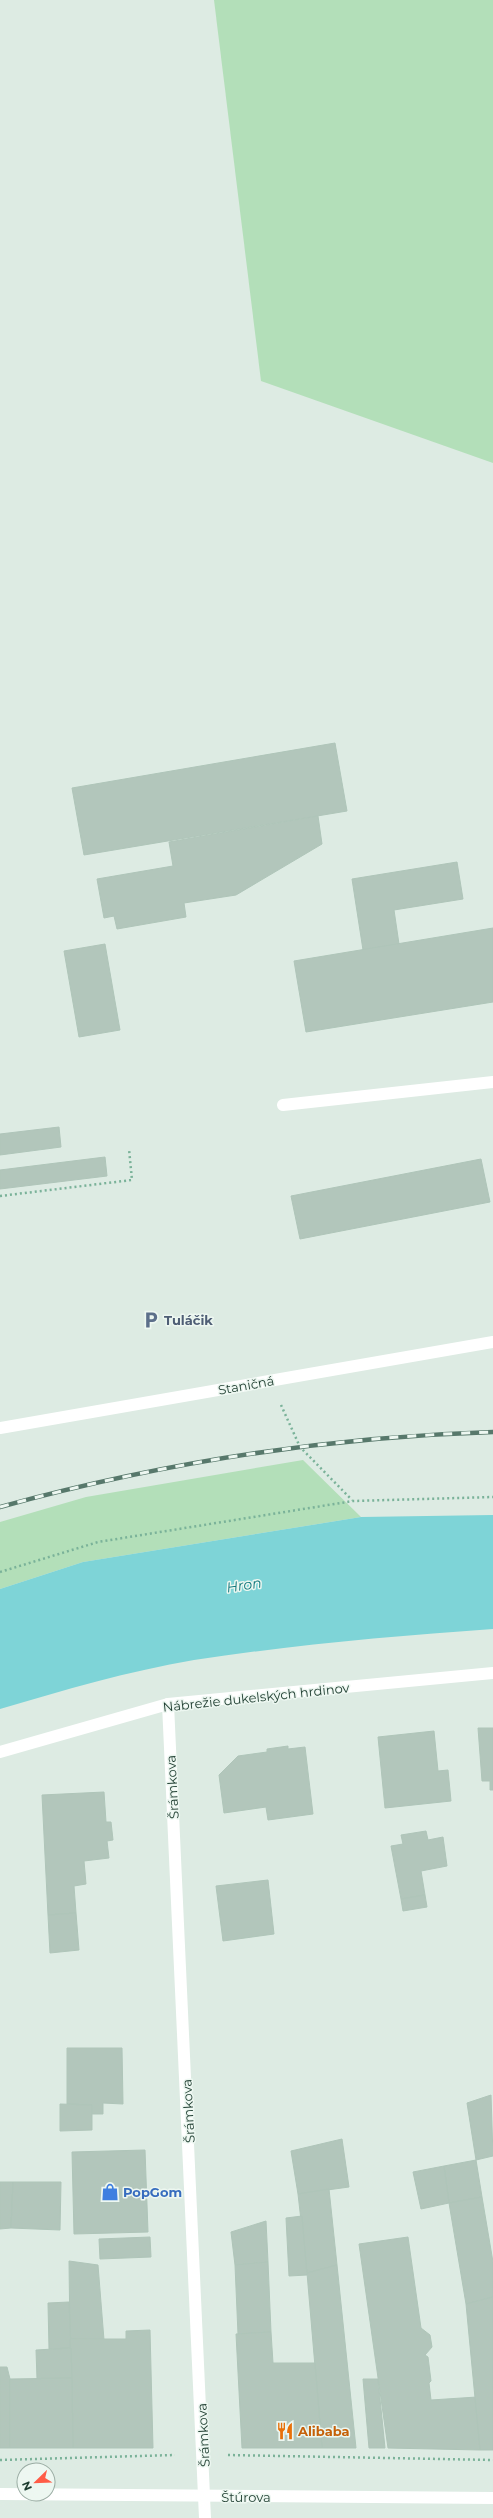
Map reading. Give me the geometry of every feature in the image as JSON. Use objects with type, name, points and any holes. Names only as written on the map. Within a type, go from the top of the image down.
[{"type":"street","points":[[282,1105],[493,1082]]},
{"type":"street","name":"Staničná","points":[[0,1428],[493,1342]]},
{"type":"street","name":"Nábrežie dukelských hrdinov","points":[[0,1752],[168,1704],[493,1673]]},
{"type":"street","name":"Šrámkova","points":[[168,1704],[206,2497],[205,2518]]},
{"type":"street","name":"Štúrova","points":[[0,2494],[206,2497],[493,2498]]},
{"type":"path","points":[[0,1196],[132,1180],[129,1149]]},
{"type":"path","points":[[270,1380],[300,1447],[353,1501]]},
{"type":"path","points":[[0,1572],[98,1542],[353,1501],[493,1497]]},
{"type":"path","points":[[0,2460],[204,2454],[493,2460]]},
{"type":"green space","points":[[214,0],[493,0],[493,463],[261,381]]},
{"type":"green space","points":[[303,1460],[361,1517],[83,1562],[0,1589],[0,1522],[86,1497]]},
{"type":"water","name":"Hron","points":[[493,1515],[493,1629],[343,1642],[194,1660],[121,1675],[0,1709],[0,1589],[83,1562],[361,1517]]},
{"type":"building","points":[[335,743],[347,811],[84,855],[72,788]]},
{"type":"building","points":[[318,816],[322,844],[236,895],[184,903],[186,917],[117,929],[114,916],[104,918],[97,879],[173,866],[169,842]]},
{"type":"building","points":[[457,862],[463,899],[394,910],[399,944],[363,950],[352,879]]},
{"type":"building","points":[[493,928],[493,1002],[306,1032],[294,961]]},
{"type":"building","points":[[105,944],[120,1030],[79,1037],[64,951]]},
{"type":"building","points":[[59,1127],[61,1147],[0,1155],[0,1134]]},
{"type":"building","points":[[105,1157],[107,1176],[0,1189],[0,1170]]},
{"type":"building","points":[[481,1159],[490,1202],[300,1239],[291,1196]]},
{"type":"building","points":[[478,1728],[493,1728],[493,1790],[490,1790],[490,1781],[482,1781]]},
{"type":"building","points":[[434,1731],[438,1771],[448,1770],[451,1801],[385,1808],[378,1737]]},
{"type":"building","points":[[288,1746],[288,1749],[305,1747],[313,1814],[268,1820],[266,1807],[224,1813],[219,1775],[238,1756],[267,1752],[267,1749]]},
{"type":"building","points":[[104,1792],[106,1822],[111,1822],[113,1840],[107,1841],[109,1858],[84,1861],[86,1884],[74,1886],[76,1913],[48,1915],[42,1795]]},
{"type":"building","points":[[426,1831],[428,1840],[443,1837],[447,1866],[421,1871],[425,1895],[401,1899],[391,1846],[403,1844],[401,1835]]},
{"type":"building","points":[[268,1880],[274,1934],[223,1941],[216,1886]]},
{"type":"building","points":[[425,1895],[427,1907],[403,1911],[401,1899]]},
{"type":"building","points":[[76,1913],[79,1950],[50,1953],[48,1915]]},
{"type":"building","points":[[67,2048],[122,2048],[123,2104],[103,2103],[103,2114],[92,2114],[92,2105],[67,2104]]},
{"type":"building","points":[[491,2095],[493,2156],[476,2160],[467,2103]]},
{"type":"building","points":[[60,2104],[92,2105],[92,2130],[60,2131]]},
{"type":"building","points":[[342,2139],[349,2187],[298,2194],[291,2151]]},
{"type":"building","name":"PopGom","points":[[145,2150],[148,2232],[74,2234],[72,2152]]},
{"type":"building","points":[[476,2160],[482,2197],[449,2203],[444,2166]]},
{"type":"building","points":[[444,2166],[449,2203],[421,2209],[413,2172]]},
{"type":"building","points":[[0,2182],[13,2182],[11,2228],[0,2229]]},
{"type":"building","points":[[13,2182],[61,2182],[60,2230],[11,2228]]},
{"type":"building","points":[[329,2189],[337,2265],[307,2273],[298,2194]]},
{"type":"building","points":[[482,2197],[493,2262],[493,2297],[466,2304],[449,2203]]},
{"type":"building","points":[[302,2216],[307,2275],[289,2276],[286,2218]]},
{"type":"building","points":[[266,2221],[268,2262],[235,2265],[231,2232]]},
{"type":"building","points":[[150,2237],[151,2257],[100,2259],[99,2239]]},
{"type":"building","points":[[408,2237],[421,2328],[430,2335],[432,2347],[425,2355],[428,2357],[431,2381],[429,2383],[431,2400],[477,2397],[480,2450],[388,2448],[359,2244]]},
{"type":"building","points":[[69,2261],[98,2265],[104,2340],[70,2339]]},
{"type":"building","points":[[268,2262],[271,2332],[238,2334],[235,2265]]},
{"type":"building","points":[[337,2265],[356,2448],[322,2448],[307,2273]]},
{"type":"building","points":[[493,2297],[493,2450],[480,2450],[466,2304]]},
{"type":"building","points":[[69,2302],[71,2348],[49,2349],[48,2303]]},
{"type":"building","points":[[150,2330],[153,2448],[73,2448],[70,2339],[126,2339],[126,2331]]},
{"type":"building","points":[[271,2332],[273,2363],[315,2363],[322,2448],[242,2448],[236,2334]]},
{"type":"building","points":[[71,2348],[72,2378],[37,2379],[36,2350]]},
{"type":"building","points":[[0,2367],[7,2367],[10,2379],[10,2448],[0,2448]]},
{"type":"building","points":[[72,2378],[73,2448],[10,2448],[10,2379]]},
{"type":"building","points":[[363,2379],[378,2379],[385,2448],[369,2448]]},
{"type":"railway","points":[[0,1507],[121,1477],[244,1455],[306,1446],[368,1440],[493,1432]]},
{"type":"place","name":"Tuláčik","points":[[151,1320]]},
{"type":"place","name":"PopGom","points":[[110,2192]]},
{"type":"place","name":"Alibaba","points":[[285,2431]]}]
